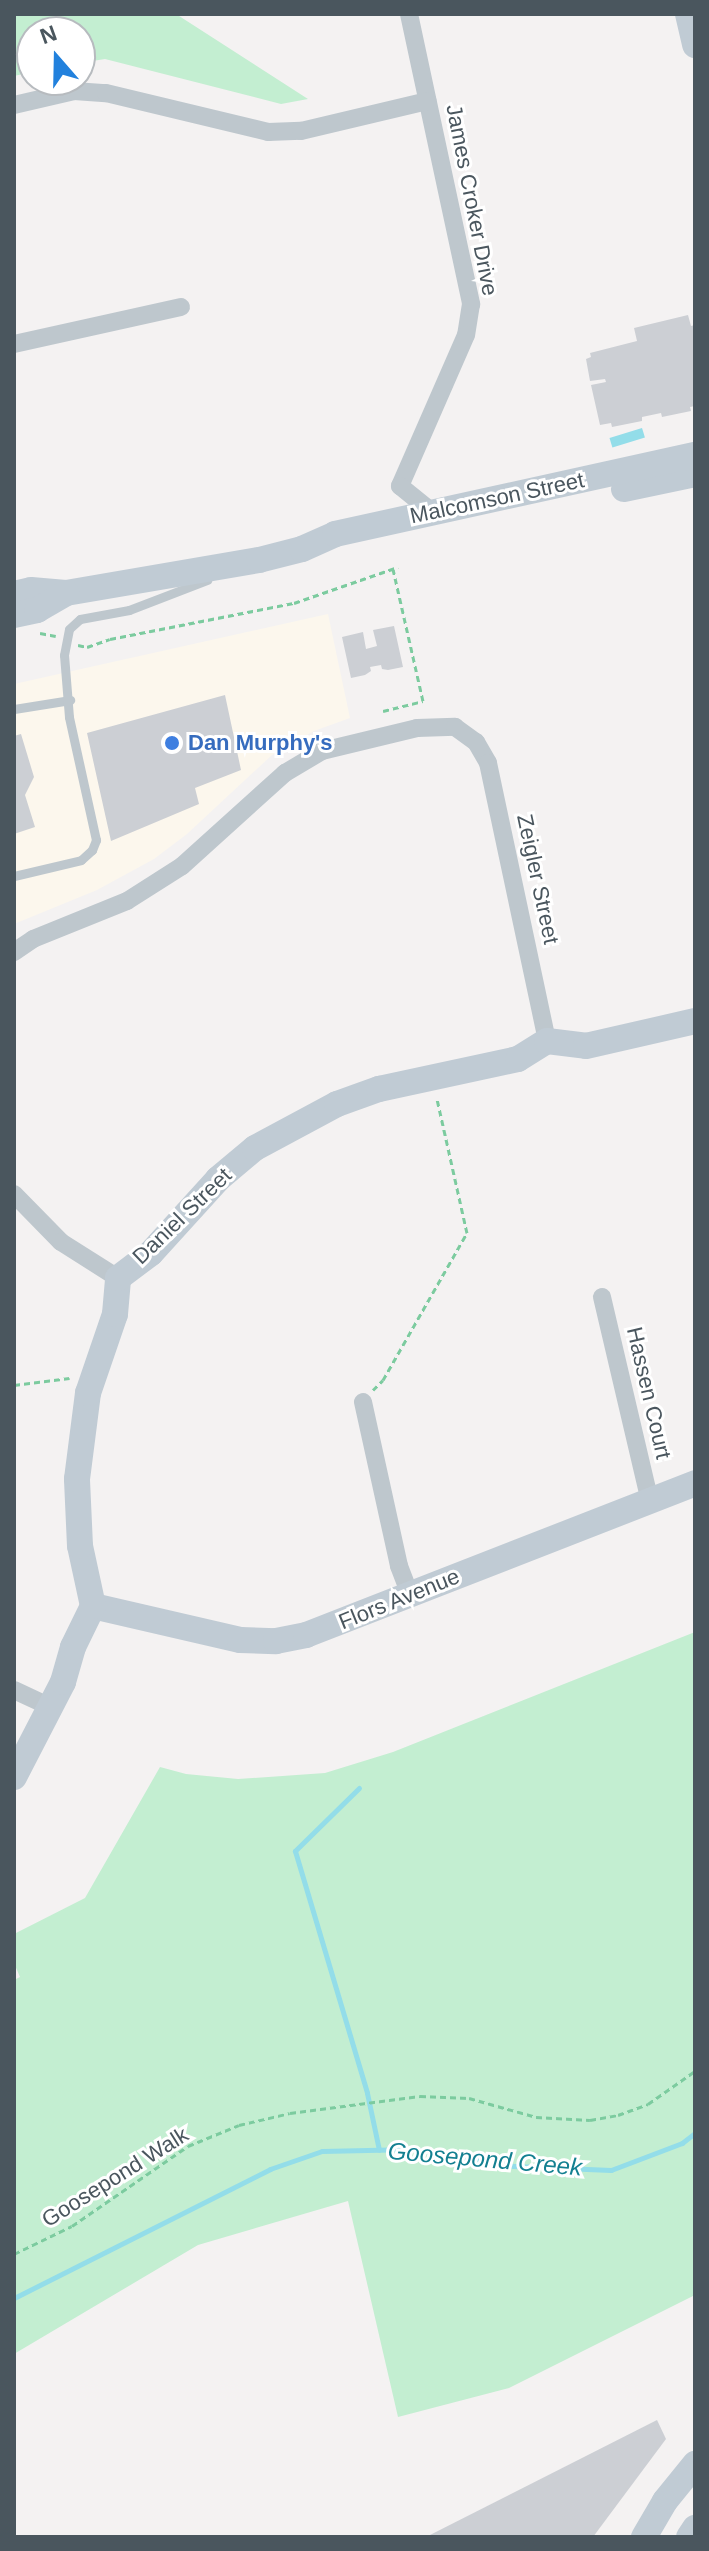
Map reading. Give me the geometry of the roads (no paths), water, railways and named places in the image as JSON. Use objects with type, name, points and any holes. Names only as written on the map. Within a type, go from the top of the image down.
[{"type":"street","name":"James Croker Drive","points":[[409,14],[471,304],[466,335],[400,486],[432,512]]},
{"type":"street","points":[[688,14],[695,45]]},
{"type":"street","points":[[14,105],[74,91],[106,93],[268,132],[301,131],[428,101]]},
{"type":"street","points":[[14,344],[181,307]]},
{"type":"street","name":"Malcomson Street","points":[[14,594],[31,590],[66,593],[259,560],[302,549],[335,534],[695,455]]},
{"type":"street","name":"Malcomson Street","points":[[302,549],[342,547],[695,474]]},
{"type":"street","name":"Malcomson Street","points":[[14,615],[37,610],[66,593]]},
{"type":"street","name":"Zeigler Street","points":[[14,952],[33,939],[127,901],[182,866],[285,773],[322,751],[441,725],[468,733],[488,763],[547,1041]]},
{"type":"street","points":[[547,1041],[586,1046],[695,1021]]},
{"type":"street","name":"Daniel Street","points":[[93,1606],[80,1546],[77,1479],[92,1380],[115,1314],[118,1278],[151,1253],[218,1179],[255,1148],[337,1104],[379,1089],[518,1059],[547,1041]]},
{"type":"street","points":[[14,1194],[61,1242],[118,1278]]},
{"type":"street","name":"Hassen Court","points":[[602,1297],[650,1501]]},
{"type":"street","points":[[363,1402],[399,1566],[410,1595]]},
{"type":"street","name":"Flors Avenue","points":[[93,1606],[211,1634],[276,1641],[306,1635],[695,1483]]},
{"type":"street","points":[[14,1777],[50,1707],[93,1606]]},
{"type":"street","points":[[14,1690],[50,1707]]},
{"type":"street","points":[[644,2537],[665,2501],[695,2464]]},
{"type":"street","points":[[689,2537],[695,2528]]},
{"type":"lane","points":[[14,876],[81,860],[92,850],[96,840],[69,717],[65,642],[69,629],[80,619],[129,610],[259,560]]},
{"type":"lane","points":[[14,709],[70,700]]},
{"type":"water","points":[[642,428],[645,438],[612,448],[609,438]]},
{"type":"waterway","points":[[359,1788],[295,1851],[367,2093],[379,2150]]},
{"type":"waterway","name":"Goosepond Creek","points":[[14,2298],[270,2169],[322,2151],[413,2149],[514,2166],[611,2170],[682,2143],[695,2133]]},
{"type":"place","name":"Dan Murphy's","points":[[172,743]]}]
